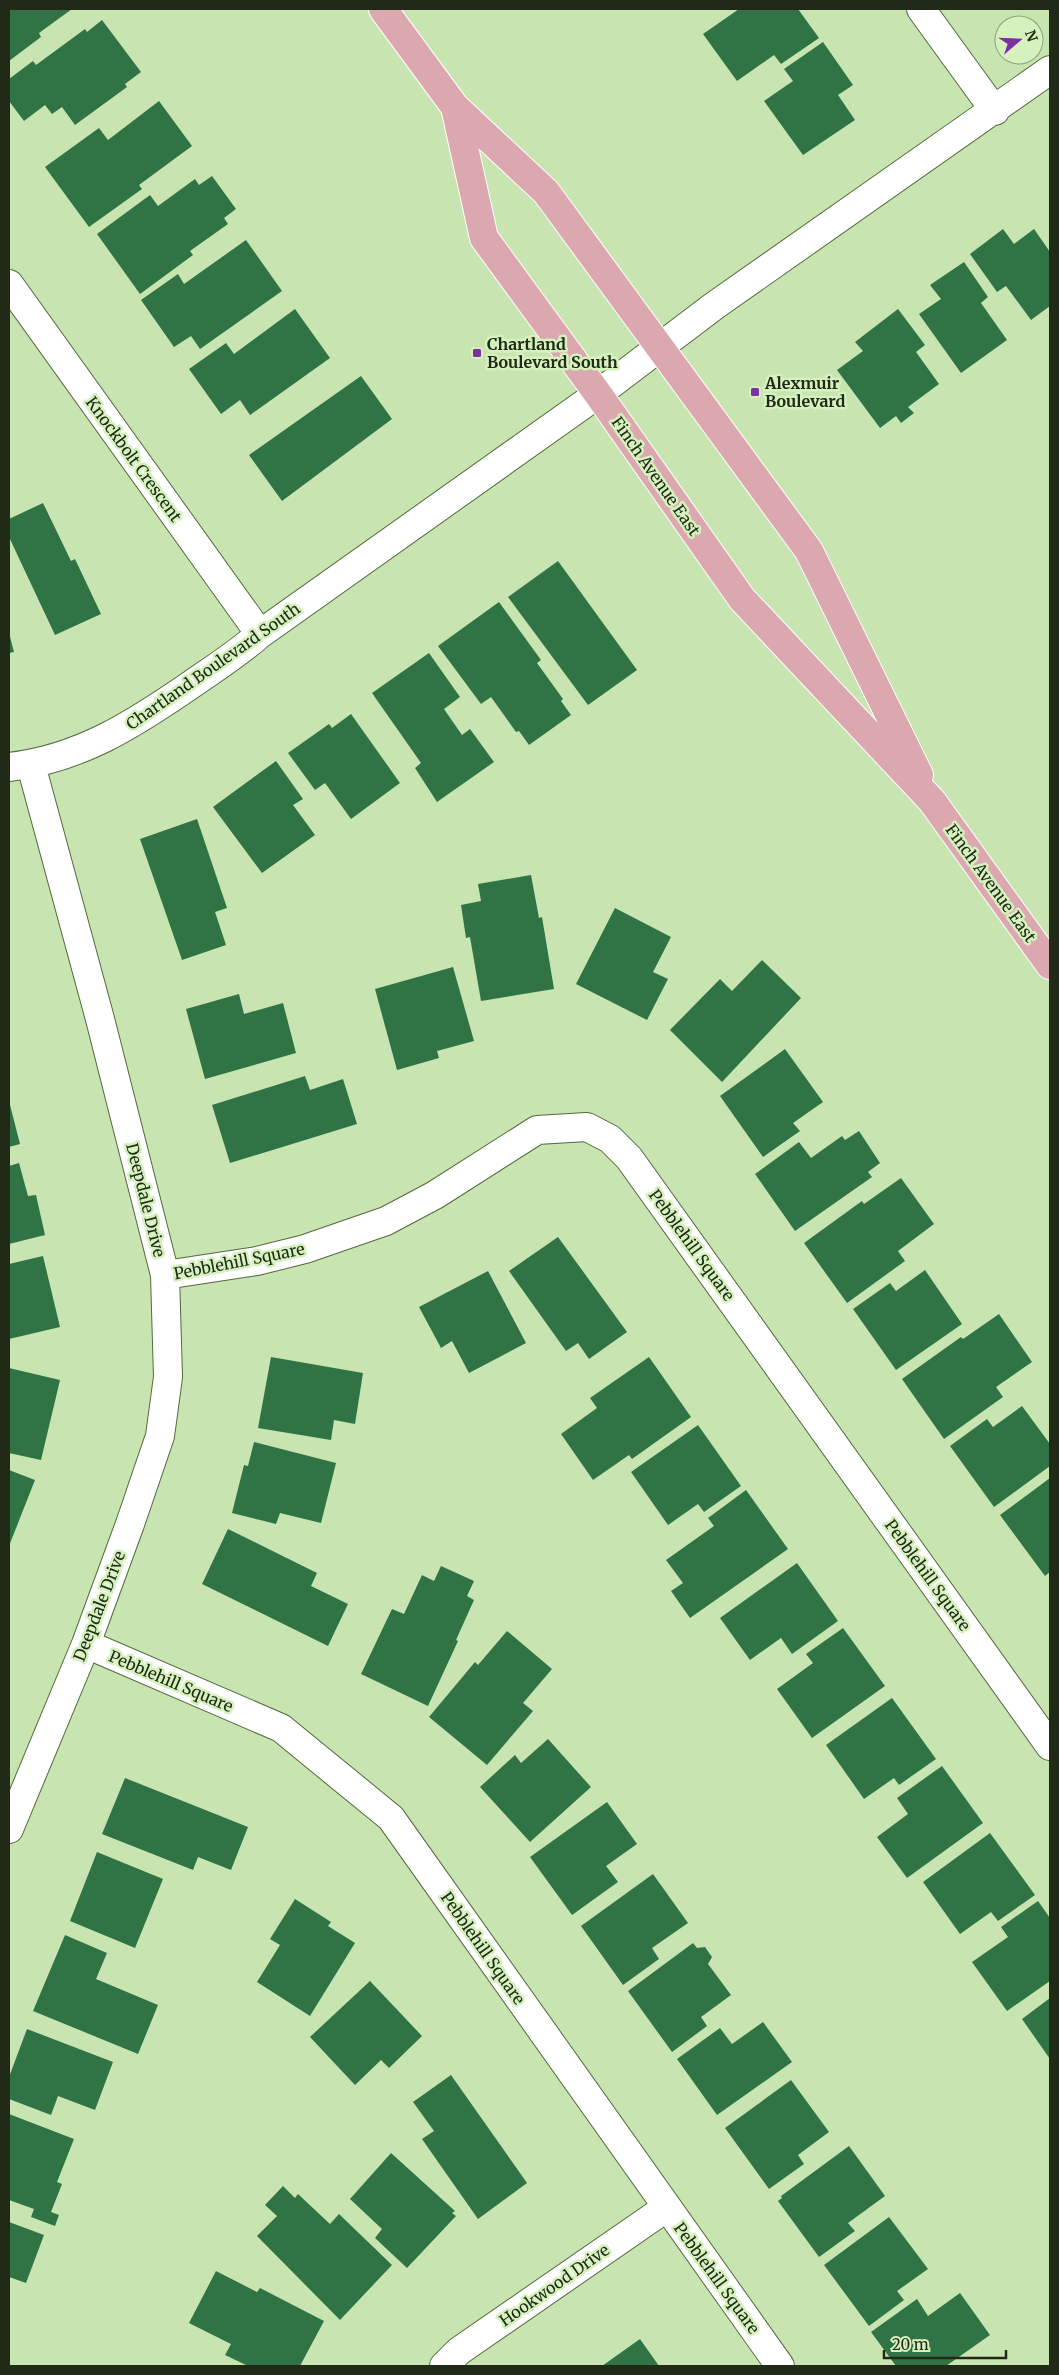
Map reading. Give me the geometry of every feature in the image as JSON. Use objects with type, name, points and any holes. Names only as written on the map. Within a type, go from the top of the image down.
[{"type":"main road","name":"Finch Avenue East","points":[[383,9],[455,107],[546,192],[809,551],[932,801]]},
{"type":"main road","name":"Finch Avenue East","points":[[455,107],[484,238],[598,394],[742,598],[932,801],[1050,965]]},
{"type":"street","points":[[921,9],[994,111]]},
{"type":"street","points":[[661,348],[714,306],[1050,70]]},
{"type":"street","name":"Knockbolt Crescent","points":[[9,284],[260,634]]},
{"type":"street","name":"Chartland Boulevard South","points":[[20,766],[92,746],[141,719],[244,648],[260,634],[661,348]]},
{"type":"street","name":"Deepdale Drive","points":[[9,1829],[86,1644],[160,1436],[168,1377],[165,1275],[98,1010],[20,766]]},
{"type":"street","name":"Pebblehill Square","points":[[165,1275],[258,1261],[305,1249],[386,1221],[435,1195],[537,1130],[588,1127],[610,1138],[629,1158],[1050,1746]]},
{"type":"street","name":"Pebblehill Square","points":[[86,1644],[281,1728],[391,1818],[666,2208],[780,2366]]},
{"type":"street","name":"Hookwood Drive","points":[[444,2366],[459,2350],[666,2208]]},
{"type":"building","points":[[9,9],[72,9],[39,33],[41,37],[9,61]]},
{"type":"building","points":[[739,9],[798,9],[819,38],[781,64],[774,55],[737,81],[703,34]]},
{"type":"building","points":[[102,20],[141,72],[125,84],[127,87],[75,125],[62,107],[52,114],[45,105],[24,121],[9,101],[9,79],[33,61],[36,65],[85,29],[87,32]]},
{"type":"building","points":[[823,42],[853,85],[838,95],[855,120],[803,155],[764,101],[793,81],[784,69]]},
{"type":"building","points":[[159,101],[192,146],[139,185],[142,189],[89,227],[45,167],[99,128],[108,140]]},
{"type":"building","points":[[212,176],[236,209],[224,218],[228,224],[190,251],[193,255],[140,294],[97,234],[150,195],[158,206],[195,179],[199,185]]},
{"type":"building","points":[[1003,229],[1014,244],[1034,229],[1050,252],[1050,306],[1031,320],[1006,286],[997,292],[970,254]]},
{"type":"building","points":[[246,240],[282,291],[200,349],[191,336],[174,347],[141,300],[178,274],[184,284]]},
{"type":"building","points":[[964,262],[988,297],[981,303],[1007,340],[961,373],[919,314],[941,299],[930,285]]},
{"type":"building","points":[[295,309],[330,358],[250,415],[240,400],[221,414],[189,369],[226,343],[234,354]]},
{"type":"building","points":[[898,309],[925,345],[916,352],[939,384],[908,407],[914,413],[901,423],[896,416],[880,428],[837,370],[863,351],[855,342]]},
{"type":"building","points":[[361,376],[392,419],[282,501],[249,455]]},
{"type":"building","points":[[43,503],[71,561],[75,559],[101,614],[55,635],[9,537],[9,519]]},
{"type":"building","points":[[558,561],[637,670],[588,705],[508,597]]},
{"type":"building","points":[[499,602],[541,660],[537,663],[563,699],[561,701],[571,715],[529,745],[519,731],[516,732],[491,697],[481,704],[438,646]]},
{"type":"building","points":[[9,633],[14,652],[9,653]]},
{"type":"building","points":[[429,653],[460,697],[444,709],[462,735],[470,729],[494,762],[437,802],[415,768],[421,763],[372,693]]},
{"type":"building","points":[[351,714],[400,783],[351,819],[325,783],[315,790],[288,753],[329,724],[332,728]]},
{"type":"building","points":[[276,761],[303,799],[293,805],[315,835],[262,873],[213,807]]},
{"type":"building","points":[[197,819],[227,908],[215,912],[226,945],[182,960],[140,839]]},
{"type":"building","points":[[531,875],[539,918],[542,917],[554,989],[481,1001],[470,937],[466,938],[461,905],[481,901],[478,884]]},
{"type":"building","points":[[615,908],[671,937],[653,972],[668,979],[647,1020],[576,984]]},
{"type":"building","points":[[762,960],[801,998],[722,1082],[670,1030],[720,979],[732,991]]},
{"type":"building","points":[[453,967],[474,1041],[437,1051],[439,1058],[397,1070],[375,989]]},
{"type":"building","points":[[239,994],[244,1014],[283,1003],[296,1053],[205,1079],[186,1009]]},
{"type":"building","points":[[785,1049],[823,1102],[793,1123],[800,1131],[763,1157],[720,1096]]},
{"type":"building","points":[[305,1076],[310,1090],[343,1079],[357,1124],[230,1163],[212,1105]]},
{"type":"building","points":[[9,1101],[20,1144],[9,1147]]},
{"type":"building","points":[[859,1131],[880,1163],[868,1172],[872,1177],[795,1231],[755,1174],[799,1142],[811,1158],[842,1136],[845,1140]]},
{"type":"building","points":[[19,1163],[28,1196],[36,1195],[45,1235],[9,1244],[9,1166]]},
{"type":"building","points":[[901,1178],[934,1224],[898,1251],[905,1261],[847,1303],[804,1243],[862,1201],[864,1204]]},
{"type":"building","points":[[558,1237],[627,1332],[589,1359],[578,1343],[566,1351],[509,1271]]},
{"type":"building","points":[[43,1256],[60,1327],[9,1339],[9,1264]]},
{"type":"building","points":[[925,1270],[962,1324],[896,1370],[853,1309],[890,1283],[896,1291]]},
{"type":"building","points":[[488,1271],[526,1343],[469,1373],[452,1341],[441,1348],[419,1307]]},
{"type":"building","points":[[999,1314],[1032,1362],[996,1387],[1003,1397],[944,1439],[902,1379],[961,1337],[963,1339]]},
{"type":"building","points":[[271,1357],[363,1373],[355,1424],[334,1420],[331,1440],[258,1428]]},
{"type":"building","points":[[649,1357],[691,1417],[632,1459],[629,1455],[593,1480],[561,1434],[597,1408],[590,1398]]},
{"type":"building","points":[[9,1368],[60,1380],[41,1460],[9,1453]]},
{"type":"building","points":[[1022,1406],[1050,1444],[1050,1466],[994,1507],[950,1446],[987,1419],[993,1427]]},
{"type":"building","points":[[698,1425],[741,1486],[704,1512],[698,1504],[668,1525],[631,1472]]},
{"type":"building","points":[[254,1442],[336,1463],[321,1523],[280,1513],[276,1524],[232,1513],[244,1465],[248,1466]]},
{"type":"building","points":[[9,1470],[35,1480],[9,1546]]},
{"type":"building","points":[[1050,1478],[1050,1572],[1045,1576],[1000,1515]]},
{"type":"building","points":[[746,1490],[788,1549],[690,1618],[671,1591],[683,1583],[666,1560],[714,1526],[708,1518]]},
{"type":"building","points":[[228,1529],[317,1573],[311,1586],[348,1604],[328,1646],[202,1584]]},
{"type":"building","points":[[797,1563],[838,1621],[792,1654],[781,1638],[750,1660],[720,1618]]},
{"type":"building","points":[[441,1566],[474,1581],[467,1596],[474,1600],[456,1640],[458,1641],[428,1706],[361,1674],[392,1609],[404,1614],[422,1575],[434,1581]]},
{"type":"building","points":[[843,1628],[885,1686],[812,1738],[777,1689],[813,1663],[806,1654]]},
{"type":"building","points":[[507,1631],[552,1669],[523,1703],[533,1711],[487,1765],[429,1717],[475,1662],[478,1665]]},
{"type":"building","points":[[892,1698],[936,1759],[899,1785],[894,1778],[864,1799],[826,1745]]},
{"type":"building","points":[[548,1739],[591,1787],[530,1842],[480,1787],[515,1755],[521,1763]]},
{"type":"building","points":[[942,1766],[983,1823],[907,1878],[877,1837],[908,1814],[897,1798]]},
{"type":"building","points":[[125,1778],[248,1827],[231,1870],[198,1857],[193,1870],[102,1834]]},
{"type":"building","points":[[607,1802],[637,1844],[606,1866],[618,1882],[572,1915],[530,1857]]},
{"type":"building","points":[[990,1833],[1035,1895],[998,1921],[991,1912],[960,1934],[923,1882]]},
{"type":"building","points":[[97,1852],[163,1879],[135,1948],[70,1921]]},
{"type":"building","points":[[653,1874],[688,1923],[652,1948],[659,1959],[623,1985],[581,1926]]},
{"type":"building","points":[[295,1899],[331,1922],[328,1926],[355,1943],[310,2016],[257,1982],[280,1945],[270,1939]]},
{"type":"building","points":[[1038,1901],[1050,1918],[1050,1981],[1007,2011],[972,1962],[1008,1937],[1001,1927]]},
{"type":"building","points":[[65,1935],[107,1953],[96,1979],[158,2005],[138,2054],[33,2011]]},
{"type":"building","points":[[693,1943],[697,1948],[705,1947],[712,1957],[708,1964],[731,1995],[701,2017],[707,2026],[672,2052],[628,1991]]},
{"type":"building","points":[[370,1981],[422,2036],[389,2068],[381,2060],[355,2085],[310,2037]]},
{"type":"building","points":[[1050,1998],[1050,2059],[1022,2019]]},
{"type":"building","points":[[763,2022],[792,2062],[717,2115],[677,2059],[720,2028],[732,2044]]},
{"type":"building","points":[[27,2029],[113,2062],[95,2110],[58,2096],[51,2115],[9,2099],[9,2077]]},
{"type":"building","points":[[451,2075],[527,2183],[478,2219],[422,2139],[434,2131],[413,2102]]},
{"type":"building","points":[[791,2080],[829,2132],[798,2155],[804,2164],[769,2189],[725,2128]]},
{"type":"building","points":[[9,2114],[74,2139],[57,2182],[62,2184],[51,2212],[59,2215],[55,2226],[31,2217],[34,2209],[9,2200]]},
{"type":"building","points":[[849,2146],[885,2196],[848,2223],[855,2231],[819,2257],[778,2201],[782,2198],[781,2196]]},
{"type":"building","points":[[391,2153],[455,2211],[452,2213],[456,2216],[407,2268],[375,2238],[382,2229],[350,2199]]},
{"type":"building","points":[[283,2186],[295,2198],[298,2194],[330,2224],[339,2214],[392,2265],[340,2320],[257,2236],[277,2216],[265,2205]]},
{"type":"building","points":[[889,2217],[928,2269],[897,2291],[904,2300],[869,2326],[824,2265]]},
{"type":"building","points":[[9,2222],[44,2235],[26,2283],[9,2277]]},
{"type":"building","points":[[216,2271],[257,2292],[260,2288],[324,2321],[300,2366],[248,2366],[225,2355],[231,2344],[189,2323]]},
{"type":"building","points":[[960,2293],[990,2335],[946,2366],[896,2366],[871,2332],[917,2299],[928,2316]]},
{"type":"building","points":[[640,2339],[659,2366],[602,2366]]},
{"type":"place","name":"Chartland Boulevard South","points":[[477,353]]},
{"type":"place","name":"Alexmuir Boulevard","points":[[755,392]]}]
